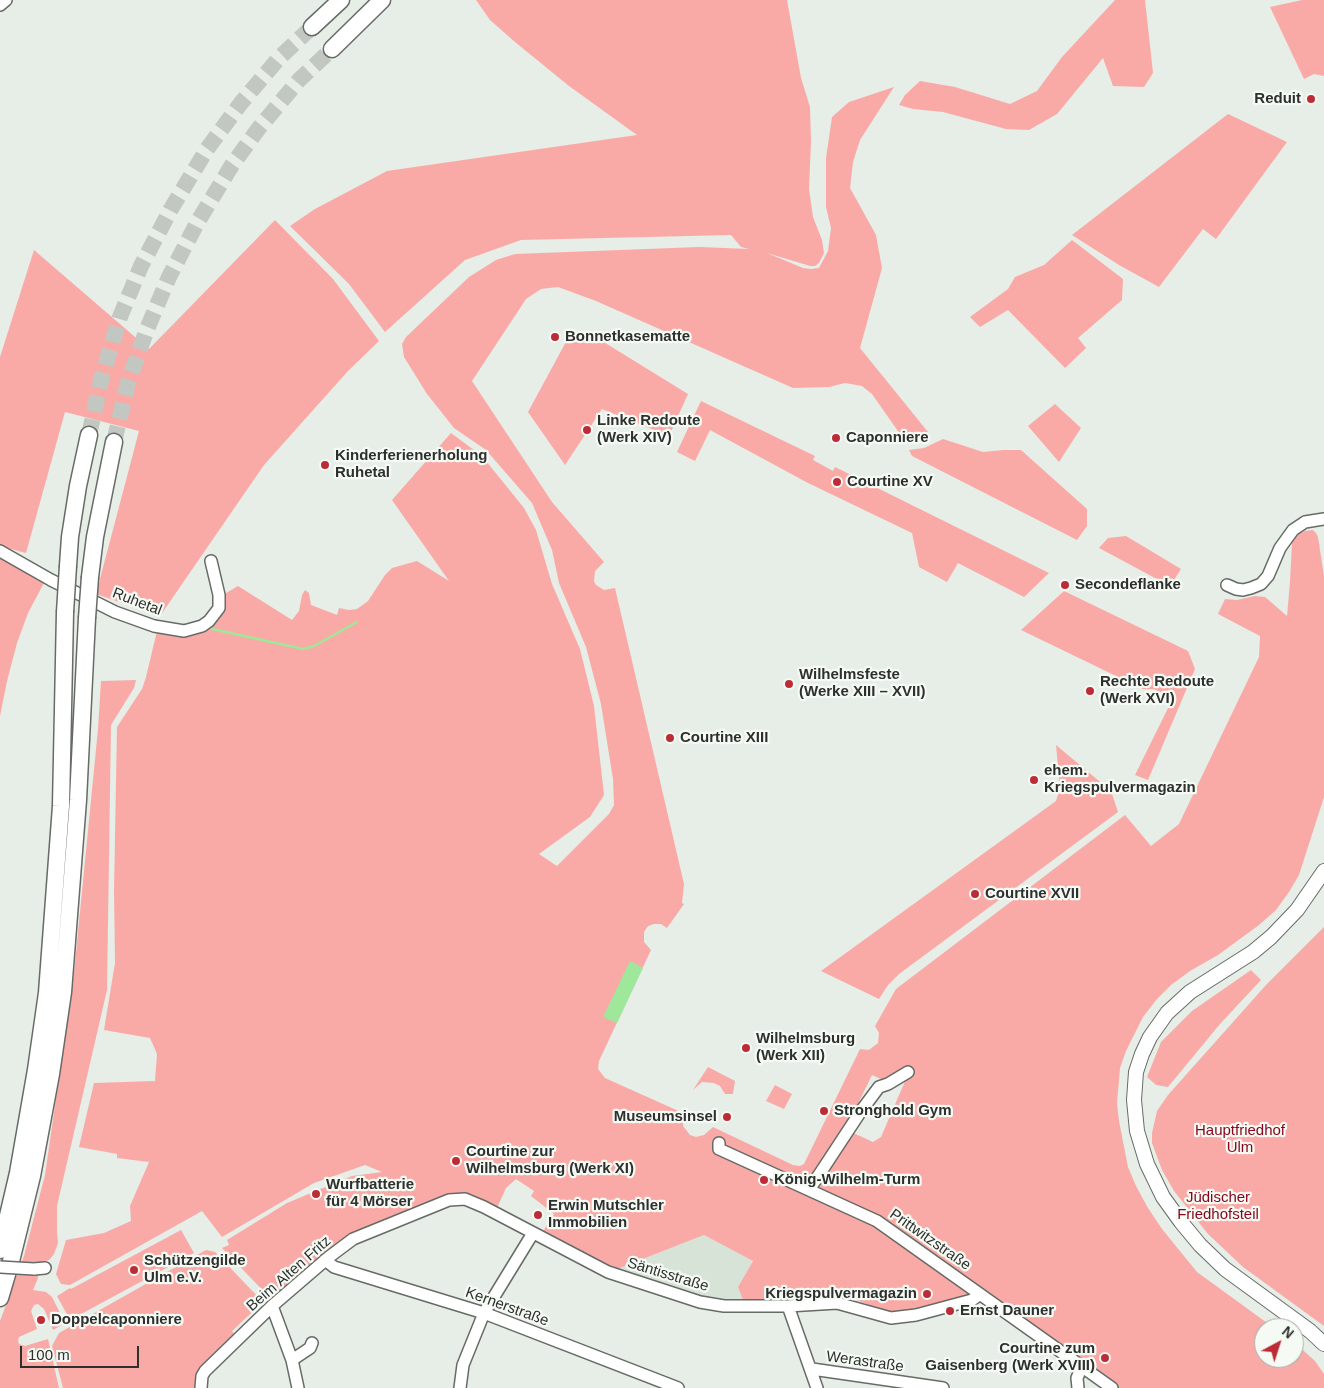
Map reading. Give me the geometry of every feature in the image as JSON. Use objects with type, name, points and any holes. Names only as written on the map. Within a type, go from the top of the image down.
[{"type":"highway","points":[[312,27],[341,0]]},
{"type":"highway","points":[[332,49],[382,0]]},
{"type":"highway","points":[[0,1250],[18,1173],[35,1080],[47,993],[61,806],[65,612],[68,566],[77,494],[89,435]]},
{"type":"highway","points":[[0,1298],[12,1261],[32,1176],[51,1074],[63,992],[78,800],[90,577],[95,537],[114,442]]},
{"type":"main road","points":[[1324,871],[1297,910],[1271,938],[1253,952],[1190,992],[1167,1013],[1144,1049],[1136,1072],[1134,1100],[1136,1131],[1147,1164],[1163,1197],[1186,1228],[1200,1245],[1225,1269],[1310,1331],[1324,1344]]},
{"type":"street","points":[[0,5],[6,0]]},
{"type":"street","points":[[1227,585],[1243,590],[1258,586],[1268,576],[1280,548],[1292,530],[1305,522],[1324,519]]},
{"type":"street","name":"Ruhetal","points":[[0,551],[51,580],[115,612],[154,626],[184,631],[202,626],[209,621],[219,608],[219,595],[211,562]]},
{"type":"street","points":[[809,1190],[879,1087],[908,1072]]},
{"type":"street","name":"Prittwitzstraße","points":[[719,1143],[719,1149],[877,1221],[1112,1388]]},
{"type":"street","name":"Säntisstraße","points":[[449,1200],[472,1202],[608,1272],[700,1302],[724,1306],[788,1306],[837,1303],[892,1318],[906,1317],[972,1300],[980,1294]]},
{"type":"street","name":"Beim Alten Fritz","points":[[201,1388],[202,1376],[205,1371],[272,1306],[325,1260],[353,1239],[449,1200]]},
{"type":"street","points":[[460,1388],[463,1365],[484,1313],[533,1233]]},
{"type":"street","name":"Kernerstraße","points":[[325,1260],[334,1267],[484,1313],[678,1388]]},
{"type":"street","points":[[0,1268],[39,1268]]},
{"type":"street","points":[[272,1306],[292,1360],[298,1388]]},
{"type":"street","points":[[788,1306],[818,1388]]},
{"type":"street","points":[[292,1360],[310,1348],[312,1343]]},
{"type":"street","points":[[1078,1388],[1077,1378],[1082,1366]]},
{"type":"street","name":"Werastraße","points":[[812,1369],[943,1388]]},
{"type":"shaded area","points":[[630,961],[643,968],[617,1023],[603,1017]]},
{"type":"shaded area","points":[[704,1235],[753,1261],[738,1287],[744,1303],[706,1300],[612,1271]]},
{"type":"green space","points":[[476,0],[787,0],[801,78],[810,107],[809,189],[813,217],[822,240],[824,253],[819,263],[815,266],[810,266],[767,253],[803,268],[811,269],[819,268],[828,251],[831,228],[826,207],[826,158],[832,117],[849,102],[894,87],[860,140],[853,162],[850,188],[876,235],[882,268],[860,348],[928,432],[912,437],[900,434],[872,394],[862,386],[845,383],[829,387],[793,388],[596,301],[558,287],[541,289],[526,299],[472,381],[552,502],[604,562],[595,571],[594,581],[596,585],[604,590],[615,588],[684,884],[682,903],[684,904],[667,928],[661,924],[654,924],[648,926],[644,932],[644,942],[651,950],[599,1061],[598,1069],[605,1078],[683,1113],[683,1126],[690,1135],[696,1137],[704,1135],[713,1127],[793,1165],[800,1166],[804,1164],[860,1049],[869,1050],[878,1043],[879,1033],[875,1026],[896,989],[1125,815],[1151,846],[1179,824],[1259,657],[1260,636],[1218,614],[1225,599],[1237,600],[1255,596],[1265,597],[1287,616],[1292,543],[1297,535],[1313,530],[1318,537],[1324,576],[1324,797],[1299,875],[1276,910],[1259,925],[1218,955],[1190,971],[1171,985],[1157,999],[1143,1017],[1126,1051],[1120,1068],[1117,1103],[1128,1167],[1148,1208],[1162,1229],[1197,1272],[1260,1318],[1254,1318],[1254,1368],[1304,1368],[1304,1351],[1315,1361],[1324,1374],[1324,1388],[1117,1388],[877,1225],[971,1293],[940,1308],[936,1305],[919,1307],[921,1313],[896,1315],[851,1298],[785,1303],[744,1303],[738,1287],[753,1261],[704,1235],[612,1271],[542,1233],[554,1214],[531,1196],[534,1191],[516,1179],[506,1188],[497,1208],[465,1196],[351,1236],[273,1301],[222,1248],[229,1245],[227,1240],[287,1203],[352,1176],[382,1172],[365,1165],[314,1183],[222,1237],[202,1211],[70,1285],[61,1284],[56,1274],[66,1240],[104,1233],[131,1221],[130,1206],[149,1162],[117,1158],[117,1154],[79,1147],[94,1083],[155,1081],[157,1054],[150,1038],[104,1030],[115,963],[114,891],[117,727],[142,689],[157,631],[195,633],[226,593],[238,586],[292,620],[299,611],[302,595],[305,590],[309,593],[311,605],[337,615],[339,608],[357,609],[368,601],[385,575],[392,568],[417,561],[449,581],[392,500],[451,433],[482,456],[524,508],[536,530],[552,584],[580,649],[594,706],[604,795],[590,817],[539,854],[557,866],[609,814],[614,805],[613,779],[601,704],[586,647],[559,583],[552,550],[532,503],[486,450],[454,428],[427,394],[404,357],[402,344],[406,337],[469,277],[496,260],[515,254],[699,247],[749,249],[741,247],[731,235],[521,240],[465,260],[385,332],[349,284],[290,226],[315,209],[387,171],[637,135],[569,86],[490,20]],"holes":[[[872,1075],[883,1080],[906,1079],[881,1137],[873,1142],[846,1128]]]},
{"type":"green space","points":[[1115,0],[1145,0],[1153,73],[1144,87],[1113,86],[1103,58],[1057,114],[1029,130],[1006,129],[943,112],[913,109],[899,105],[905,95],[920,81],[955,87],[1010,104],[1037,91],[1062,57]]},
{"type":"green space","points":[[1302,0],[1324,0],[1324,76],[1314,74],[1304,79],[1270,7]]},
{"type":"green space","points":[[1228,114],[1287,142],[1216,239],[1203,229],[1159,287],[1119,265],[1072,235]]},
{"type":"green space","points":[[275,220],[333,279],[379,341],[348,371],[264,465],[160,616],[96,594],[139,431],[65,412],[26,553],[0,546],[0,357],[34,250],[149,349]]},
{"type":"green space","points":[[1072,240],[1123,279],[1122,300],[1078,338],[1086,348],[1065,368],[1008,310],[980,327],[970,317],[1008,289],[1015,277],[1044,265]]},
{"type":"green space","points":[[589,333],[688,394],[669,436],[602,409],[565,465],[528,412],[567,340]]},
{"type":"green space","points":[[701,401],[815,456],[813,460],[833,471],[835,467],[1049,573],[1024,597],[958,563],[947,582],[919,567],[912,533],[808,483],[710,430],[695,461],[677,452]]},
{"type":"green space","points":[[1055,404],[1081,428],[1059,462],[1028,426]]},
{"type":"green space","points":[[943,439],[983,452],[1021,450],[1087,509],[1087,526],[1077,540],[912,456],[909,450],[924,448]]},
{"type":"green space","points":[[1126,536],[1181,569],[1170,586],[1099,548],[1108,538]]},
{"type":"green space","points":[[0,557],[45,581],[28,613],[17,643],[0,716]]},
{"type":"green space","points":[[1064,591],[1188,651],[1195,669],[1148,780],[1135,775],[1173,698],[1153,689],[1143,689],[1021,630]]},
{"type":"green space","points":[[136,680],[134,688],[111,725],[107,990],[57,1206],[58,1243],[54,1254],[49,1260],[38,1263],[38,1278],[33,1290],[46,1292],[52,1297],[65,1323],[53,1330],[44,1309],[38,1304],[34,1305],[31,1311],[37,1329],[19,1337],[18,1340],[19,1344],[25,1346],[48,1339],[59,1388],[0,1388],[0,1321],[24,1256],[45,1175],[74,973],[101,681]]},
{"type":"green space","points":[[1056,745],[1111,791],[1118,812],[899,974],[888,985],[879,999],[821,971],[1056,801],[1060,788]]},
{"type":"green space","name":"Hauptfriedhof Ulm","points":[[1324,927],[1324,1326],[1243,1267],[1208,1234],[1174,1191],[1162,1170],[1152,1143],[1152,1133],[1157,1111],[1168,1095],[1266,985]]},
{"type":"green space","points":[[1251,970],[1261,980],[1220,1024],[1168,1087],[1156,1085],[1147,1077],[1161,1042],[1192,1011]]},
{"type":"green space","points":[[708,1067],[735,1081],[733,1094],[725,1094],[720,1086],[714,1083],[702,1082],[693,1090]]},
{"type":"green space","points":[[775,1085],[792,1094],[784,1109],[766,1101]]},
{"type":"green space","name":"Schützengilde Ulm e.V.","points":[[181,1230],[194,1253],[70,1320],[57,1296]]},
{"type":"green space","points":[[206,1250],[215,1252],[263,1302],[232,1331],[236,1336],[196,1388],[63,1388],[52,1346],[59,1333]]},
{"type":"waterway","points":[[208,628],[303,649],[314,646],[357,622]]},
{"type":"tunnel","points":[[89,435],[102,376],[120,317],[141,266],[171,209],[207,149],[241,103],[279,58],[312,27]]},
{"type":"tunnel","points":[[114,442],[128,383],[147,329],[169,277],[197,223],[232,165],[259,128],[299,80],[332,49]]},
{"type":"place","name":"Reduit","points":[[1311,99]]},
{"type":"place","name":"Bonnetkasematte","points":[[555,337]]},
{"type":"place","name":"Linke Redoute (Werk XIV)","points":[[587,430]]},
{"type":"place","name":"Caponniere","points":[[836,438]]},
{"type":"place","name":"Kinderferienerholung Ruhetal","points":[[325,465]]},
{"type":"place","name":"Courtine XV","points":[[837,482]]},
{"type":"place","name":"Secondeflanke","points":[[1065,585]]},
{"type":"place","name":"Wilhelmsfeste (Werke XIII – XVII)","points":[[789,684]]},
{"type":"place","name":"Rechte Redoute (Werk XVI)","points":[[1090,691]]},
{"type":"place","name":"Courtine XIII","points":[[670,738]]},
{"type":"place","name":"ehem. Kriegspulvermagazin","points":[[1034,780]]},
{"type":"place","name":"Courtine XVII","points":[[975,894]]},
{"type":"place","name":"Wilhelmsburg (Werk XII)","points":[[746,1048]]},
{"type":"place","name":"Stronghold Gym","points":[[824,1111]]},
{"type":"place","name":"Museumsinsel","points":[[727,1117]]},
{"type":"place","name":"Courtine zur Wilhelmsburg (Werk XI)","points":[[456,1161]]},
{"type":"place","name":"König-Wilhelm-Turm","points":[[764,1180]]},
{"type":"place","name":"Wurfbatterie für 4 Mörser","points":[[316,1194]]},
{"type":"place","name":"Erwin Mutschler Immobilien","points":[[538,1215]]},
{"type":"place","name":"Schützengilde Ulm e.V.","points":[[134,1270]]},
{"type":"place","name":"Kriegspulvermagazin","points":[[927,1294]]},
{"type":"place","name":"Ernst Dauner","points":[[950,1311]]},
{"type":"place","name":"Doppelcaponniere","points":[[41,1320]]},
{"type":"place","name":"Courtine zum Gaisenberg (Werk XVIII)","points":[[1105,1358]]},
{"type":"park label","name":"Jüdischer Friedhofsteil","points":[[1218,1206]]}]
